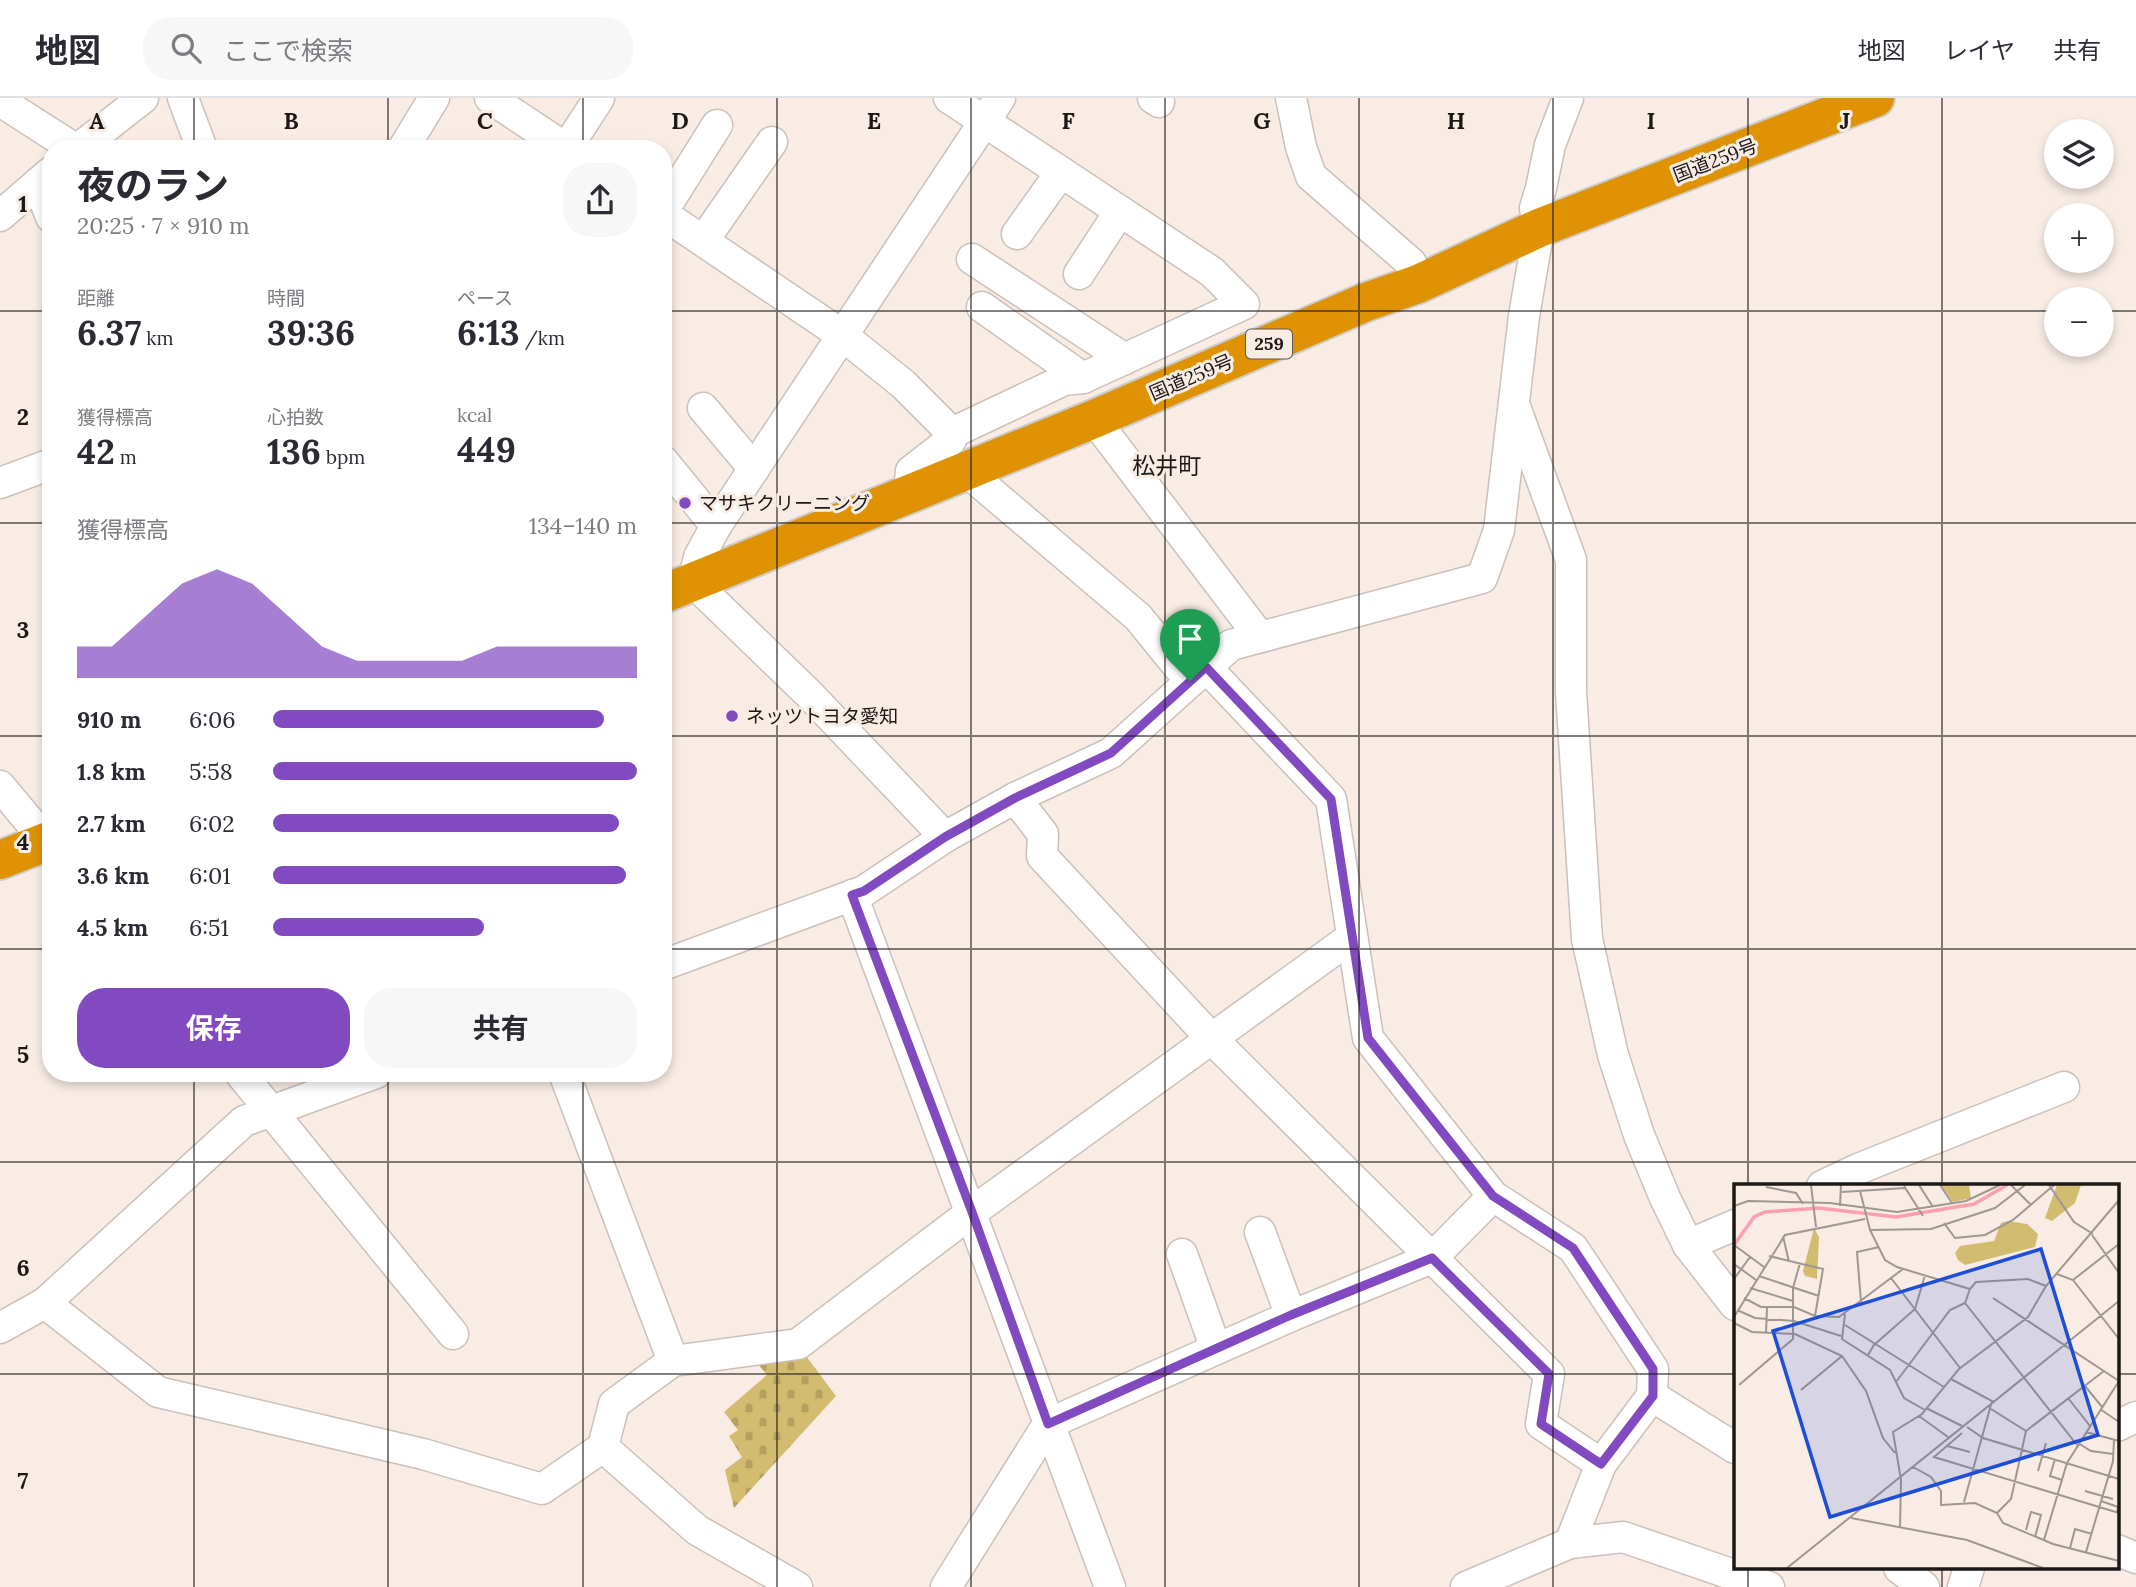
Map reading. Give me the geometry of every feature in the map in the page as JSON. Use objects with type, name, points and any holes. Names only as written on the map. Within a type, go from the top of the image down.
[{"type":"highway","name":"国道259号","points":[[678,588],[1094,419],[1366,302],[1418,284],[1539,228],[1875,98]]},
{"type":"highway","points":[[0,860],[42,845]]},
{"type":"street","points":[[88,140],[143,98]]},
{"type":"street","points":[[183,98],[199,140]]},
{"type":"street","points":[[408,140],[434,98]]},
{"type":"street","points":[[490,98],[553,140]]},
{"type":"street","points":[[573,140],[599,98]]},
{"type":"street","points":[[909,494],[911,471],[951,440],[953,433],[1064,380],[1083,378],[1244,304],[1212,272],[1061,172],[992,110],[949,98]]},
{"type":"street","points":[[1291,98],[1311,176],[1411,263],[1418,284]]},
{"type":"street","points":[[672,962],[864,891],[945,837],[1015,798],[1111,753],[1231,645],[1482,579],[1499,530],[1524,316],[1539,228],[1535,208],[1549,145],[1568,98]]},
{"type":"street","points":[[0,101],[62,140]]},
{"type":"street","points":[[945,837],[809,694],[678,588],[716,526],[992,110]]},
{"type":"street","points":[[672,198],[717,125]]},
{"type":"street","points":[[703,241],[772,142]]},
{"type":"street","points":[[1017,234],[1061,172]]},
{"type":"street","points":[[0,216],[42,179]]},
{"type":"street","points":[[1079,274],[1120,211]]},
{"type":"street","points":[[672,219],[842,335],[903,384],[953,433]]},
{"type":"street","points":[[972,259],[1125,359]]},
{"type":"street","points":[[982,307],[1083,378]]},
{"type":"street","points":[[1513,400],[1571,560],[1571,692],[1587,939],[1613,1055],[1639,1135],[1688,1245],[1734,1304]]},
{"type":"street","points":[[703,408],[754,469]]},
{"type":"street","points":[[1094,419],[1260,637]]},
{"type":"street","points":[[0,483],[42,467]]},
{"type":"street","points":[[966,471],[1138,617],[1331,799],[1368,1038],[1493,1196],[1573,1248],[1653,1369],[1653,1396],[1601,1464],[1570,1544]]},
{"type":"street","points":[[672,477],[716,526]]},
{"type":"street","points":[[0,786],[42,835]]},
{"type":"street","points":[[1015,798],[1043,834],[1042,856],[1212,1039],[1549,1374],[1541,1424],[1601,1464]]},
{"type":"street","points":[[852,895],[1110,1587]]},
{"type":"street","points":[[45,1303],[158,1392],[423,1454],[542,1489],[603,1447],[614,1404],[673,1361],[798,1344],[972,1212],[1352,937]]},
{"type":"street","points":[[248,1082],[453,1334]]},
{"type":"street","points":[[0,1328],[45,1303],[244,1121],[351,1082]]},
{"type":"street","points":[[567,1082],[673,1361]]},
{"type":"street","points":[[1826,1184],[2064,1087]]},
{"type":"street","points":[[946,1587],[1048,1424],[1291,1315],[1432,1258],[1493,1196]]},
{"type":"street","points":[[1688,1245],[1734,1225]]},
{"type":"street","points":[[1260,1232],[1291,1315]]},
{"type":"street","points":[[1182,1254],[1216,1349]]},
{"type":"street","points":[[1653,1396],[1734,1447]]},
{"type":"street","points":[[2118,1426],[2136,1417]]},
{"type":"street","points":[[603,1447],[697,1530],[797,1587]]},
{"type":"street","points":[[1466,1587],[1570,1544],[1623,1537],[1769,1587]]},
{"type":"street","points":[[2118,1550],[2136,1558]]},
{"type":"street","points":[[1902,1570],[1924,1587]]},
{"type":"street","points":[[1963,1587],[1968,1570]]},
{"type":"green space","points":[[806,1356],[836,1396],[734,1508],[725,1470],[742,1457],[729,1436],[738,1430],[724,1412],[767,1375],[758,1364]]},
{"type":"place","name":"マサキクリーニング","points":[[685,503]]},
{"type":"place","name":"ネッツトヨタ愛知","points":[[732,716]]},
{"type":"district","name":"松井町","points":[[1167,466]]},
{"type":"route","points":[[1206,667],[1331,799],[1368,1038],[1493,1196],[1573,1248],[1653,1369],[1653,1396],[1601,1464],[1541,1424],[1549,1374],[1432,1258],[1291,1315],[1048,1424],[972,1212],[852,895],[864,891],[945,837],[1015,798],[1111,753],[1190,681],[1206,667]]}]
